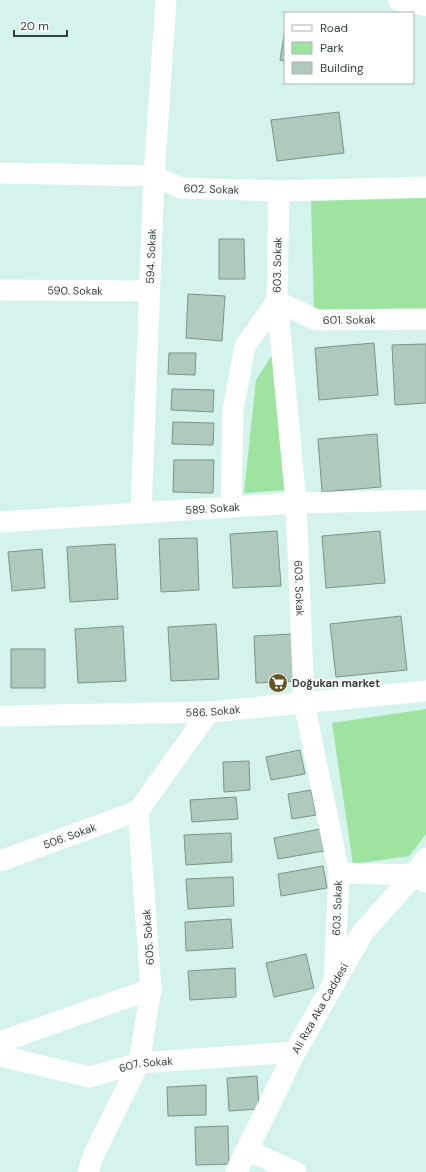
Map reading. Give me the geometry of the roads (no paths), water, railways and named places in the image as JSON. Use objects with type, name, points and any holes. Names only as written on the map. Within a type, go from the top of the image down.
[{"type":"street","name":"594. Sokak","points":[[141,512],[154,176],[166,0]]},
{"type":"street","points":[[399,0],[426,5]]},
{"type":"street","name":"602. Sokak","points":[[0,173],[154,176],[181,188],[278,191],[426,187]]},
{"type":"street","name":"603. Sokak","points":[[278,191],[277,301],[296,503],[304,703],[339,873],[334,982]]},
{"type":"street","name":"590. Sokak","points":[[0,290],[149,291]]},
{"type":"street","points":[[231,507],[233,410],[245,346],[277,301]]},
{"type":"street","name":"601. Sokak","points":[[277,301],[316,320],[426,319]]},
{"type":"street","name":"589. Sokak","points":[[0,522],[296,503],[426,500]]},
{"type":"street","name":"586. Sokak","points":[[0,716],[209,712],[426,691]]},
{"type":"street","points":[[138,811],[209,712]]},
{"type":"street","name":"506. Sokak","points":[[0,861],[138,811]]},
{"type":"street","name":"605. Sokak","points":[[88,1172],[94,1154],[138,1063],[151,989],[138,811]]},
{"type":"street","points":[[339,873],[422,872]]},
{"type":"street","name":"Ali Rıza Aka Caddesi","points":[[236,1172],[295,1052],[363,932],[422,872]]},
{"type":"street","points":[[0,1042],[151,989]]},
{"type":"street","name":"607. Sokak","points":[[0,1056],[90,1077],[138,1063],[295,1052]]},
{"type":"street","points":[[247,1150],[296,1172]]},
{"type":"place","name":"Doğukan market","points":[[278,683]]}]
